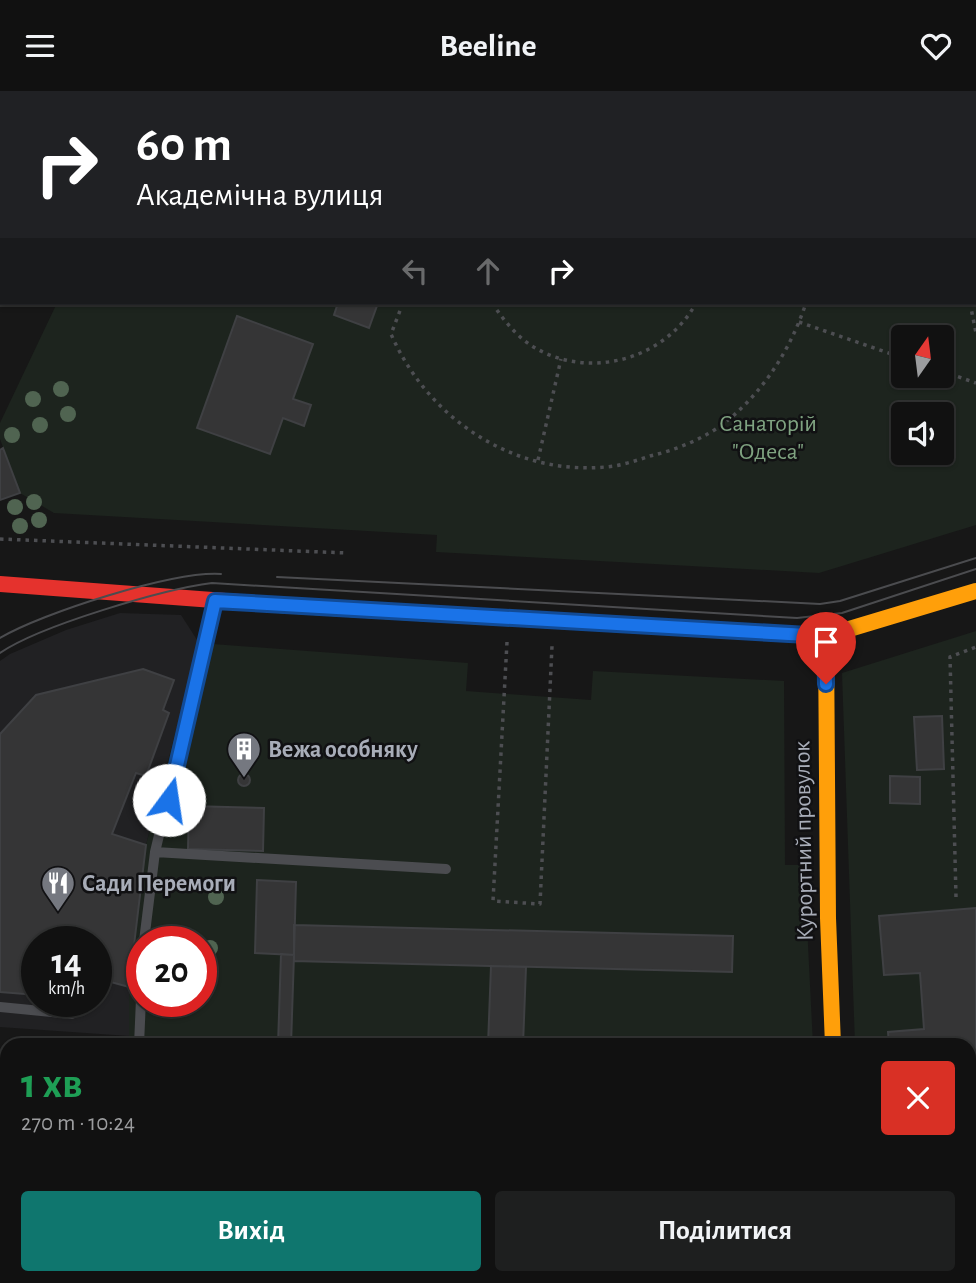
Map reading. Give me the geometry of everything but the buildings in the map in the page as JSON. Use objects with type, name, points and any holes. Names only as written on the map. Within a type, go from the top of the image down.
[{"type":"street","points":[[0,584],[215,601],[825,636],[976,591]]},
{"type":"street","name":"Курортний провулок","points":[[825,636],[832,1038]]},
{"type":"lane","points":[[146,926],[155,852],[215,601]]},
{"type":"lane","points":[[155,852],[446,869]]},
{"type":"lane","points":[[0,1007],[21,1009]]},
{"type":"lane","points":[[139,1038],[140,1017]]},
{"type":"path","points":[[403,305],[391,334],[399,352],[428,394],[459,426],[506,451],[556,465],[613,466],[673,450],[725,423],[758,392],[795,335],[805,305]]},
{"type":"path","points":[[493,305],[507,325],[532,346],[561,359],[596,364],[631,358],[663,342],[688,317],[695,305]]},
{"type":"path","points":[[970,305],[976,333]]},
{"type":"path","points":[[799,322],[891,354]]},
{"type":"path","points":[[538,460],[561,359]]},
{"type":"path","points":[[954,375],[976,383]]},
{"type":"path","points":[[0,539],[346,553]]},
{"type":"path","points":[[507,642],[493,901],[540,904],[552,646]]},
{"type":"path","points":[[956,897],[950,657],[976,647]]},
{"type":"shaded area","points":[[120,613],[181,615],[199,643],[146,845],[136,926],[126,926],[126,1017],[129,1017],[129,1036],[0,1027],[0,661],[66,630]]},
{"type":"green space","name":"Санаторій \"Одеса\"","points":[[56,305],[976,305],[976,525],[819,573],[436,552],[437,535],[54,513],[20,493],[0,439],[0,423]]},
{"type":"green space","points":[[976,631],[976,1038],[855,1038],[842,673]]},
{"type":"green space","points":[[199,643],[468,663],[466,691],[591,700],[593,671],[784,681],[785,865],[804,865],[813,1038],[129,1038],[129,1017],[217,1017],[217,926],[136,926],[146,845]]},
{"type":"tram line","points":[[277,577],[820,604],[840,601],[976,558]]},
{"type":"tram line","points":[[0,653],[18,642],[103,610],[212,583],[797,618],[842,613],[976,569]]},
{"type":"tram line","points":[[0,638],[46,617],[141,586],[172,579],[221,574]]},
{"type":"traffic: fast","points":[[279,605],[753,632]]},
{"type":"traffic: slow","points":[[753,632],[826,636],[976,591]]},
{"type":"traffic: slow","points":[[826,636],[828,918],[833,1038]]},
{"type":"traffic: jam","points":[[0,584],[279,605]]},
{"type":"place","name":"Вежа особняку","points":[[244,779]]},
{"type":"place","name":"Сади Перемоги","points":[[58,913]]},
{"type":"route","points":[[169,800],[208,644],[215,601],[825,636],[826,684]]}]
